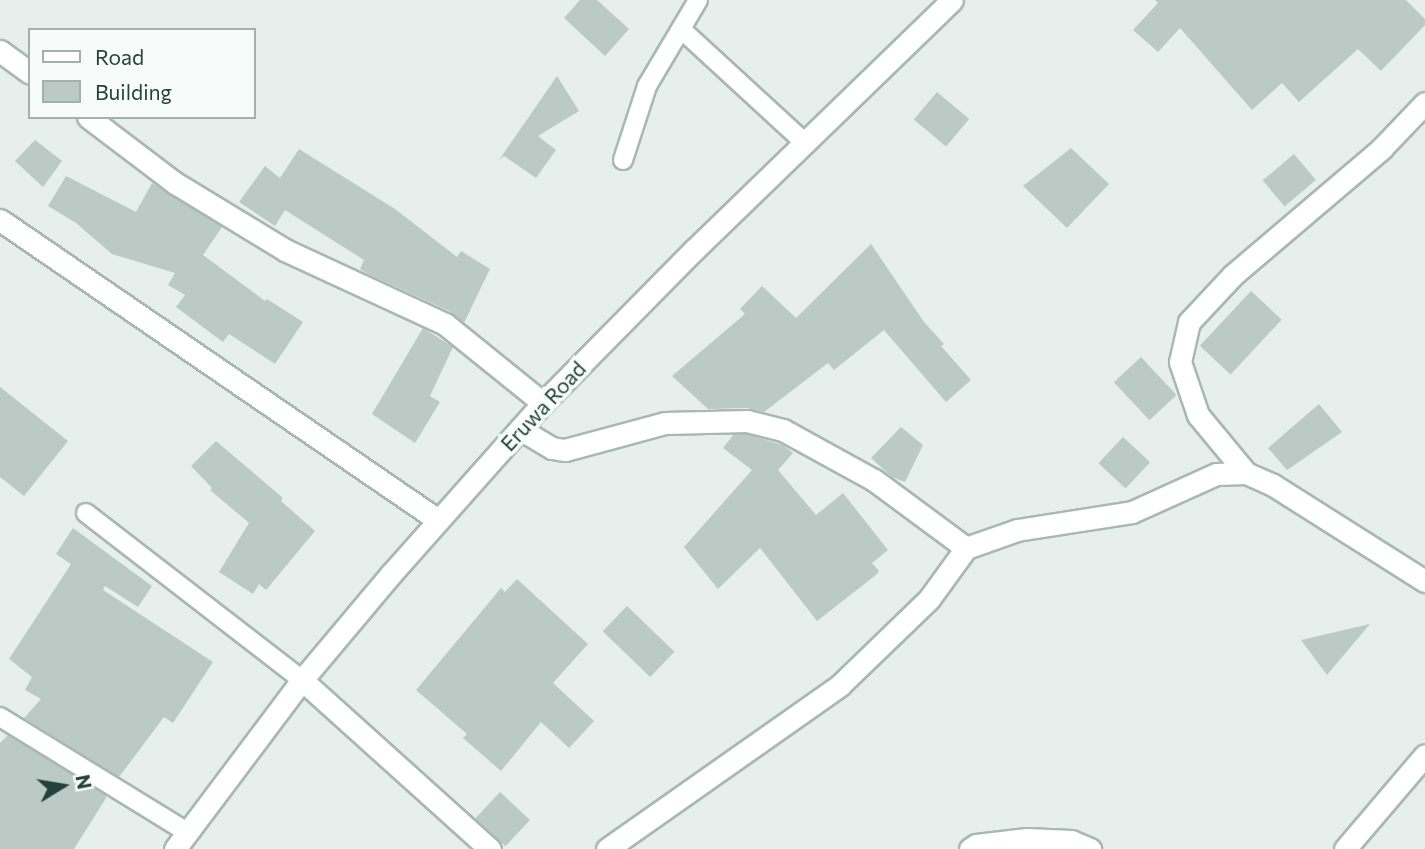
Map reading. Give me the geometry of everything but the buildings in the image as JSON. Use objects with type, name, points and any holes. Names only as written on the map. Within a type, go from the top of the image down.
[{"type":"street","name":"Eruwa Road","points":[[181,841],[302,680],[543,403],[952,0]]},
{"type":"street","points":[[0,51],[28,72]]},
{"type":"street","points":[[1246,473],[1198,415],[1180,362],[1189,322],[1233,275],[1382,148],[1425,103]]},
{"type":"street","points":[[91,119],[175,183],[285,250],[444,324],[543,403]]},
{"type":"street","points":[[0,220],[439,520]]},
{"type":"street","points":[[520,429],[552,448],[565,450],[666,423],[747,421],[783,430],[874,480],[966,548]]},
{"type":"street","points":[[607,849],[841,685],[929,599],[966,548],[1017,530],[1132,512],[1216,474],[1246,473],[1273,485],[1425,581]]},
{"type":"street","points":[[302,680],[490,849]]},
{"type":"street","points":[[1345,849],[1425,755]]},
{"type":"street","points":[[970,849],[976,845],[1027,839],[1071,841],[1090,849]]},
{"type":"lane","points":[[623,160],[647,86],[698,0]]},
{"type":"lane","points":[[681,29],[805,143]]},
{"type":"lane","points":[[86,513],[302,680]]},
{"type":"lane","points":[[0,717],[181,841]]}]
